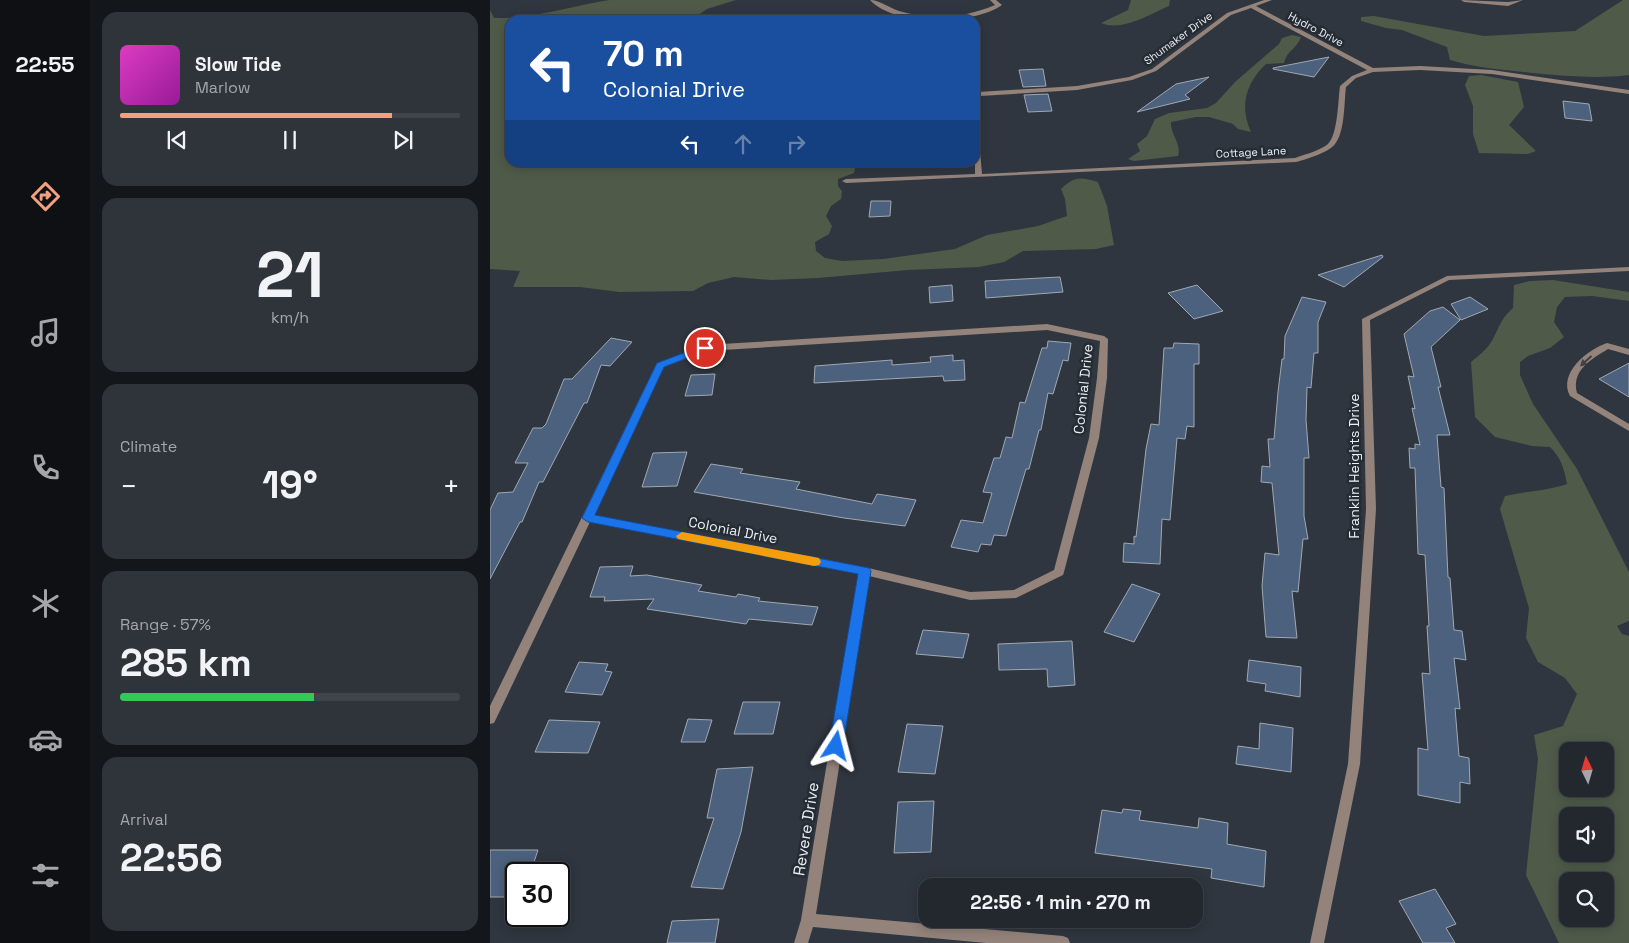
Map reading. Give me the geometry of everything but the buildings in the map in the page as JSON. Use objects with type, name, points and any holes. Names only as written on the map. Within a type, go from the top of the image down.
[{"type":"street","points":[[872,0],[884,8],[907,15]]},
{"type":"street","points":[[973,15],[988,11],[999,5],[993,0]]},
{"type":"street","name":"Shumaker Drive","points":[[980,95],[1077,88],[1130,80],[1154,70],[1229,14],[1269,0]]},
{"type":"street","points":[[1464,0],[1508,4],[1520,0]]},
{"type":"street","name":"Hydro Drive","points":[[1251,6],[1372,70]]},
{"type":"street","name":"Cottage Lane","points":[[846,181],[1296,160],[1316,153],[1332,144],[1338,130],[1343,86],[1354,76],[1372,70],[1420,68],[1492,72],[1629,92]]},
{"type":"street","points":[[978,167],[979,176]]},
{"type":"street","name":"Franklin Heights Drive","points":[[1317,943],[1354,764],[1371,509],[1366,319],[1447,278],[1629,269]]},
{"type":"street","name":"Colonial Drive","points":[[490,719],[660,365],[705,348],[1047,327],[1104,339],[1102,378],[1094,438],[1059,572],[1016,594],[970,596],[864,571],[588,518]]},
{"type":"street","points":[[1629,352],[1607,346],[1590,356],[1572,374],[1569,384],[1573,394],[1629,428]]},
{"type":"street","name":"Revere Drive","points":[[801,943],[808,920],[864,571]]},
{"type":"street","points":[[808,920],[1063,943]]},
{"type":"green space","points":[[609,0],[736,0],[707,9],[698,15],[531,15]]},
{"type":"green space","points":[[1131,0],[1170,0],[1169,6],[1127,24],[1109,25],[1101,23],[1128,10]]},
{"type":"green space","points":[[1623,0],[1629,0],[1629,75],[1617,76],[1557,75],[1470,65],[1450,60],[1447,47],[1402,30],[1361,21],[1361,17],[1374,16],[1484,36],[1575,31]]},
{"type":"green space","points":[[490,10],[494,18],[505,18],[505,167],[855,167],[854,173],[838,179],[838,186],[842,191],[841,199],[831,206],[826,216],[832,226],[829,234],[815,242],[816,251],[825,258],[842,261],[883,259],[955,249],[987,235],[1038,226],[1067,216],[1065,199],[1061,189],[1074,180],[1087,179],[1098,182],[1107,206],[1114,245],[1096,249],[1023,251],[1004,262],[979,267],[771,280],[734,277],[708,283],[693,291],[619,292],[580,287],[513,287],[520,271],[490,269]]},
{"type":"green space","points":[[1292,35],[1301,37],[1284,63],[1266,64],[1249,87],[1246,95],[1245,113],[1251,132],[1238,129],[1233,124],[1209,117],[1196,117],[1171,122],[1178,147],[1178,156],[1134,161],[1128,159],[1140,151],[1137,144],[1147,136],[1155,119],[1169,113],[1207,108],[1216,103],[1235,82],[1279,44],[1282,38]]},
{"type":"green space","points":[[1481,75],[1518,82],[1524,107],[1509,125],[1536,151],[1528,154],[1479,153],[1473,134],[1473,106],[1465,85],[1469,76]]},
{"type":"green space","points":[[1553,280],[1629,292],[1629,301],[1592,296],[1565,297],[1557,307],[1554,322],[1564,337],[1550,348],[1528,356],[1520,362],[1520,375],[1533,404],[1577,469],[1629,572],[1629,621],[1617,626],[1622,634],[1629,636],[1629,943],[1559,943],[1526,875],[1538,759],[1534,735],[1563,726],[1577,694],[1565,678],[1538,662],[1526,638],[1529,608],[1500,509],[1505,496],[1567,484],[1562,464],[1550,447],[1532,446],[1495,437],[1475,417],[1471,362],[1489,345],[1503,319],[1513,308],[1514,285],[1530,281]]},
{"type":"slow traffic","points":[[682,536],[814,562]]},
{"type":"route","points":[[705,348],[660,365],[588,518],[864,571],[836,746]]}]
